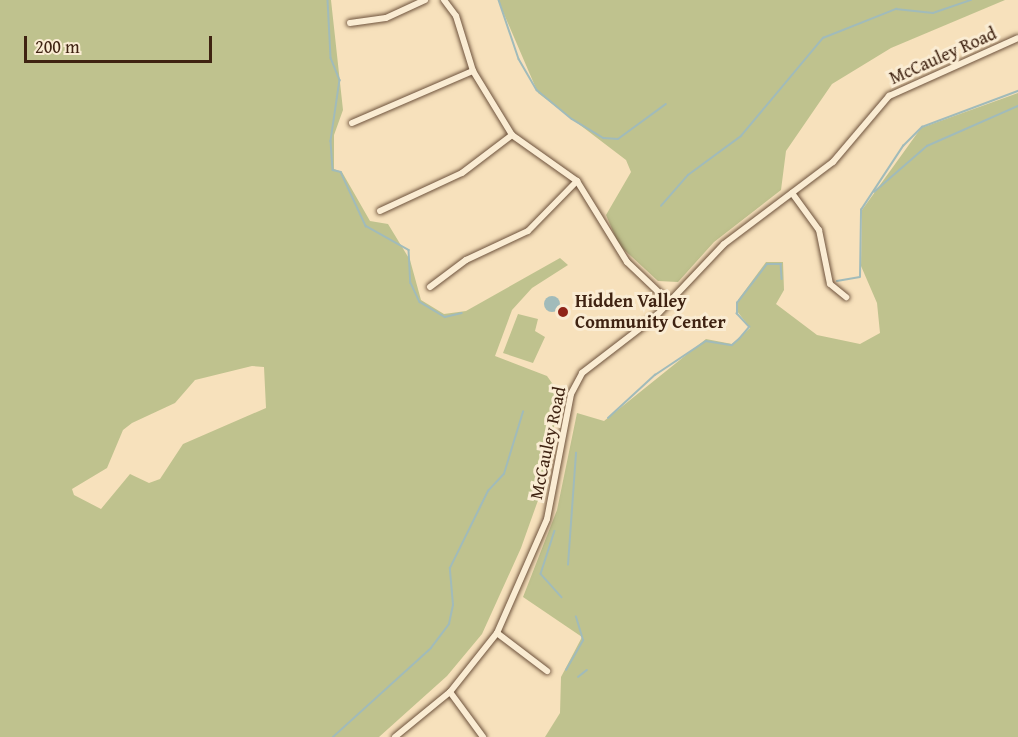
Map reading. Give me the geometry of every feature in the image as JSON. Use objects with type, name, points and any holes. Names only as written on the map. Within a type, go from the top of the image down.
[{"type":"street","points":[[350,23],[386,18],[425,0]]},
{"type":"street","points":[[444,0],[456,16],[473,71],[512,135],[577,181],[621,255],[669,302]]},
{"type":"street","name":"McCauley Road","points":[[395,737],[450,692],[497,633],[547,519],[576,384],[597,357],[669,302],[724,244],[832,162],[889,96],[1018,39]]},
{"type":"street","points":[[352,123],[473,71]]},
{"type":"street","points":[[380,212],[462,173],[512,135]]},
{"type":"street","points":[[430,287],[466,260],[528,231],[577,181]]},
{"type":"street","points":[[792,193],[819,230],[830,284],[846,297]]},
{"type":"street","points":[[497,633],[547,671]]},
{"type":"street","points":[[450,692],[483,737]]},
{"type":"green space","points":[[0,0],[331,0],[343,110],[334,135],[334,169],[342,172],[370,221],[388,224],[410,260],[421,300],[444,314],[466,311],[560,258],[568,265],[532,288],[512,310],[495,356],[547,376],[559,393],[547,475],[521,548],[482,634],[447,676],[379,737],[0,737]],"holes":[[[252,366],[264,367],[266,408],[183,444],[160,479],[149,483],[130,474],[101,509],[74,495],[72,489],[107,468],[123,430],[132,423],[175,403],[195,380]]]},
{"type":"green space","points":[[498,0],[1005,0],[891,48],[832,84],[786,151],[781,190],[714,242],[678,282],[658,281],[619,245],[606,215],[631,172],[626,160],[538,93]]},
{"type":"green space","points":[[1018,93],[1018,737],[545,737],[560,713],[561,677],[582,637],[523,597],[557,510],[577,413],[604,421],[706,339],[732,344],[750,328],[737,311],[738,300],[766,262],[783,262],[784,290],[776,304],[817,335],[860,344],[880,333],[877,303],[861,266],[862,210],[921,128]]},
{"type":"green space","points":[[518,314],[538,319],[535,331],[545,337],[533,363],[503,353]]},
{"type":"water","points":[[549,296],[555,296],[560,304],[558,310],[549,312],[544,307],[544,301]]},
{"type":"waterway","points":[[328,0],[331,58],[340,80],[331,141],[333,170],[341,172],[366,226],[409,250],[411,283],[420,302],[445,317],[462,313]]},
{"type":"waterway","points":[[499,0],[519,59],[537,90],[572,119],[604,138],[618,139],[666,104]]},
{"type":"waterway","points":[[661,206],[688,175],[741,136],[823,38],[896,9],[933,13],[971,0]]},
{"type":"waterway","points":[[837,281],[860,277],[861,210],[903,146],[922,127],[1018,91]]},
{"type":"waterway","points":[[874,192],[927,146],[1018,106]]},
{"type":"waterway","points":[[608,418],[655,375],[706,341],[732,345],[739,339],[749,327],[737,314],[737,303],[767,264],[781,264],[782,279]]},
{"type":"waterway","points":[[333,737],[431,648],[449,624],[453,605],[450,568],[488,491],[504,474],[523,412]]},
{"type":"waterway","points":[[568,565],[576,453]]},
{"type":"waterway","points":[[555,531],[541,574],[562,597]]},
{"type":"waterway","points":[[566,670],[583,640],[576,617]]},
{"type":"waterway","points":[[578,677],[587,670]]},
{"type":"place","name":"Hidden Valley Community Center","points":[[563,312]]}]
